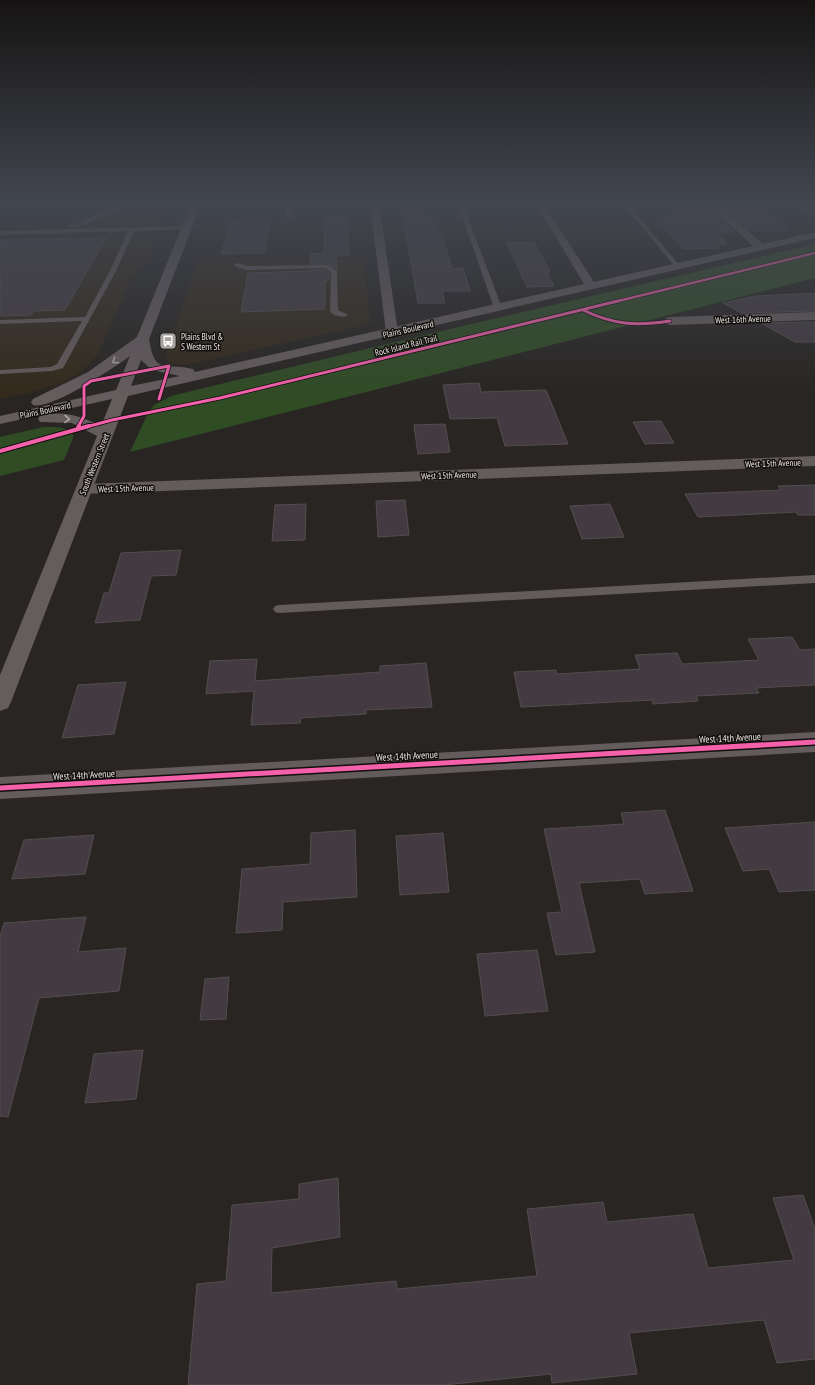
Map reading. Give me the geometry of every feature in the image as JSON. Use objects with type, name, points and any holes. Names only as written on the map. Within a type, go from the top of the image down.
[{"type":"main road","name":"South Western Street","points":[[0,702],[171,269]]},
{"type":"main road","name":"Plains Boulevard","points":[[0,420],[671,269]]},
{"type":"main road","points":[[143,338],[145,355],[151,364],[162,370],[209,373]]},
{"type":"main road","points":[[0,420],[91,377],[118,359],[143,338]]},
{"type":"main road","points":[[0,420],[74,419],[106,434]]},
{"type":"street","points":[[383,269],[392,332]]},
{"type":"street","points":[[580,269],[591,287]]},
{"type":"street","name":"West 16th Avenue","points":[[670,321],[815,316]]},
{"type":"street","name":"West 15th Avenue","points":[[84,489],[815,461]]},
{"type":"street","name":"West 14th Avenue","points":[[0,788],[815,742]]},
{"type":"lane","points":[[0,372],[52,369],[60,366],[114,269]]},
{"type":"lane","points":[[332,269],[334,271],[334,311],[344,315]]},
{"type":"lane","points":[[484,269],[498,308]]},
{"type":"lane","points":[[0,322],[87,319]]},
{"type":"lane","points":[[279,609],[815,579]]},
{"type":"shaded area","points":[[0,269],[142,269],[132,277],[98,354],[82,372],[61,383],[29,393],[0,399]]},
{"type":"shaded area","points":[[196,269],[365,269],[370,324],[186,365],[171,364],[166,359]]},
{"type":"green space","points":[[709,269],[815,269],[815,278],[130,452],[147,415],[154,405],[171,396]]},
{"type":"green space","points":[[43,427],[62,428],[73,433],[73,438],[64,460],[0,476],[0,437]]},
{"type":"building","points":[[0,269],[89,269],[65,310],[34,311],[31,315],[0,316]]},
{"type":"building","points":[[412,269],[463,269],[470,291],[442,291],[445,303],[418,303]]},
{"type":"building","points":[[519,269],[548,269],[550,272],[547,273],[554,286],[527,287]]},
{"type":"building","points":[[325,270],[329,273],[329,280],[325,281],[325,309],[241,312],[248,273]]},
{"type":"building","points":[[815,293],[815,311],[742,313],[723,303],[756,296]]},
{"type":"building","points":[[815,322],[815,342],[795,342],[761,323]]},
{"type":"building","points":[[479,383],[481,392],[546,390],[568,444],[505,446],[497,418],[450,419],[443,385]]},
{"type":"building","points":[[661,421],[674,443],[645,444],[633,422]]},
{"type":"building","points":[[445,424],[450,452],[418,454],[414,425]]},
{"type":"building","points":[[815,485],[815,515],[798,515],[796,512],[698,517],[685,494],[781,490],[778,486]]},
{"type":"building","points":[[405,500],[409,535],[378,537],[376,501]]},
{"type":"building","points":[[306,504],[305,540],[272,541],[275,505]]},
{"type":"building","points":[[610,504],[624,537],[582,539],[570,506]]},
{"type":"building","points":[[181,550],[176,575],[151,576],[140,620],[95,623],[104,593],[109,593],[121,553]]},
{"type":"building","points":[[792,637],[800,650],[815,649],[815,685],[756,688],[759,693],[696,696],[698,701],[653,704],[652,700],[521,707],[514,672],[556,670],[557,674],[640,669],[635,655],[677,653],[682,664],[759,660],[748,639]]},
{"type":"building","points":[[257,659],[255,681],[380,672],[380,666],[426,663],[432,707],[366,710],[366,714],[301,718],[300,723],[251,725],[254,691],[206,694],[210,661]]},
{"type":"building","points":[[126,682],[114,734],[62,738],[78,685]]},
{"type":"building","points":[[665,810],[693,891],[645,894],[640,879],[579,883],[595,952],[556,955],[547,913],[562,912],[544,829],[624,824],[621,813]]},
{"type":"building","points":[[815,822],[815,890],[779,892],[769,869],[743,871],[725,828]]},
{"type":"building","points":[[355,830],[357,897],[283,902],[282,930],[236,933],[242,869],[310,864],[311,833]]},
{"type":"building","points":[[443,833],[449,892],[400,895],[396,836]]},
{"type":"building","points":[[94,835],[85,874],[12,879],[24,840]]},
{"type":"building","points":[[86,917],[78,952],[126,948],[119,991],[39,998],[8,1117],[0,1116],[0,937],[4,923]]},
{"type":"building","points":[[537,950],[548,1011],[485,1016],[477,954]]},
{"type":"building","points":[[229,977],[226,1019],[200,1020],[205,979]]},
{"type":"building","points":[[143,1050],[136,1099],[85,1103],[94,1054]]},
{"type":"building","points":[[338,1178],[340,1237],[272,1248],[271,1293],[396,1281],[397,1289],[537,1276],[527,1209],[603,1202],[607,1222],[693,1214],[708,1268],[794,1260],[773,1198],[803,1195],[815,1229],[815,1359],[777,1363],[764,1320],[629,1333],[637,1374],[552,1383],[551,1374],[444,1385],[188,1385],[197,1284],[226,1281],[232,1205],[299,1199],[299,1184]]},
{"type":"cycle path","name":"Rock Island Rail Trail","points":[[0,451],[112,420],[220,398],[751,269]]},
{"type":"cycle path","points":[[583,310],[605,320],[616,323],[635,325],[670,321]]},
{"type":"cycle path","points":[[78,428],[84,416],[84,386],[91,381],[169,366],[159,399]]},
{"type":"cycle path","points":[[0,788],[815,742]]},
{"type":"place","name":"Plains Blvd & S Western St","points":[[168,341]]}]
